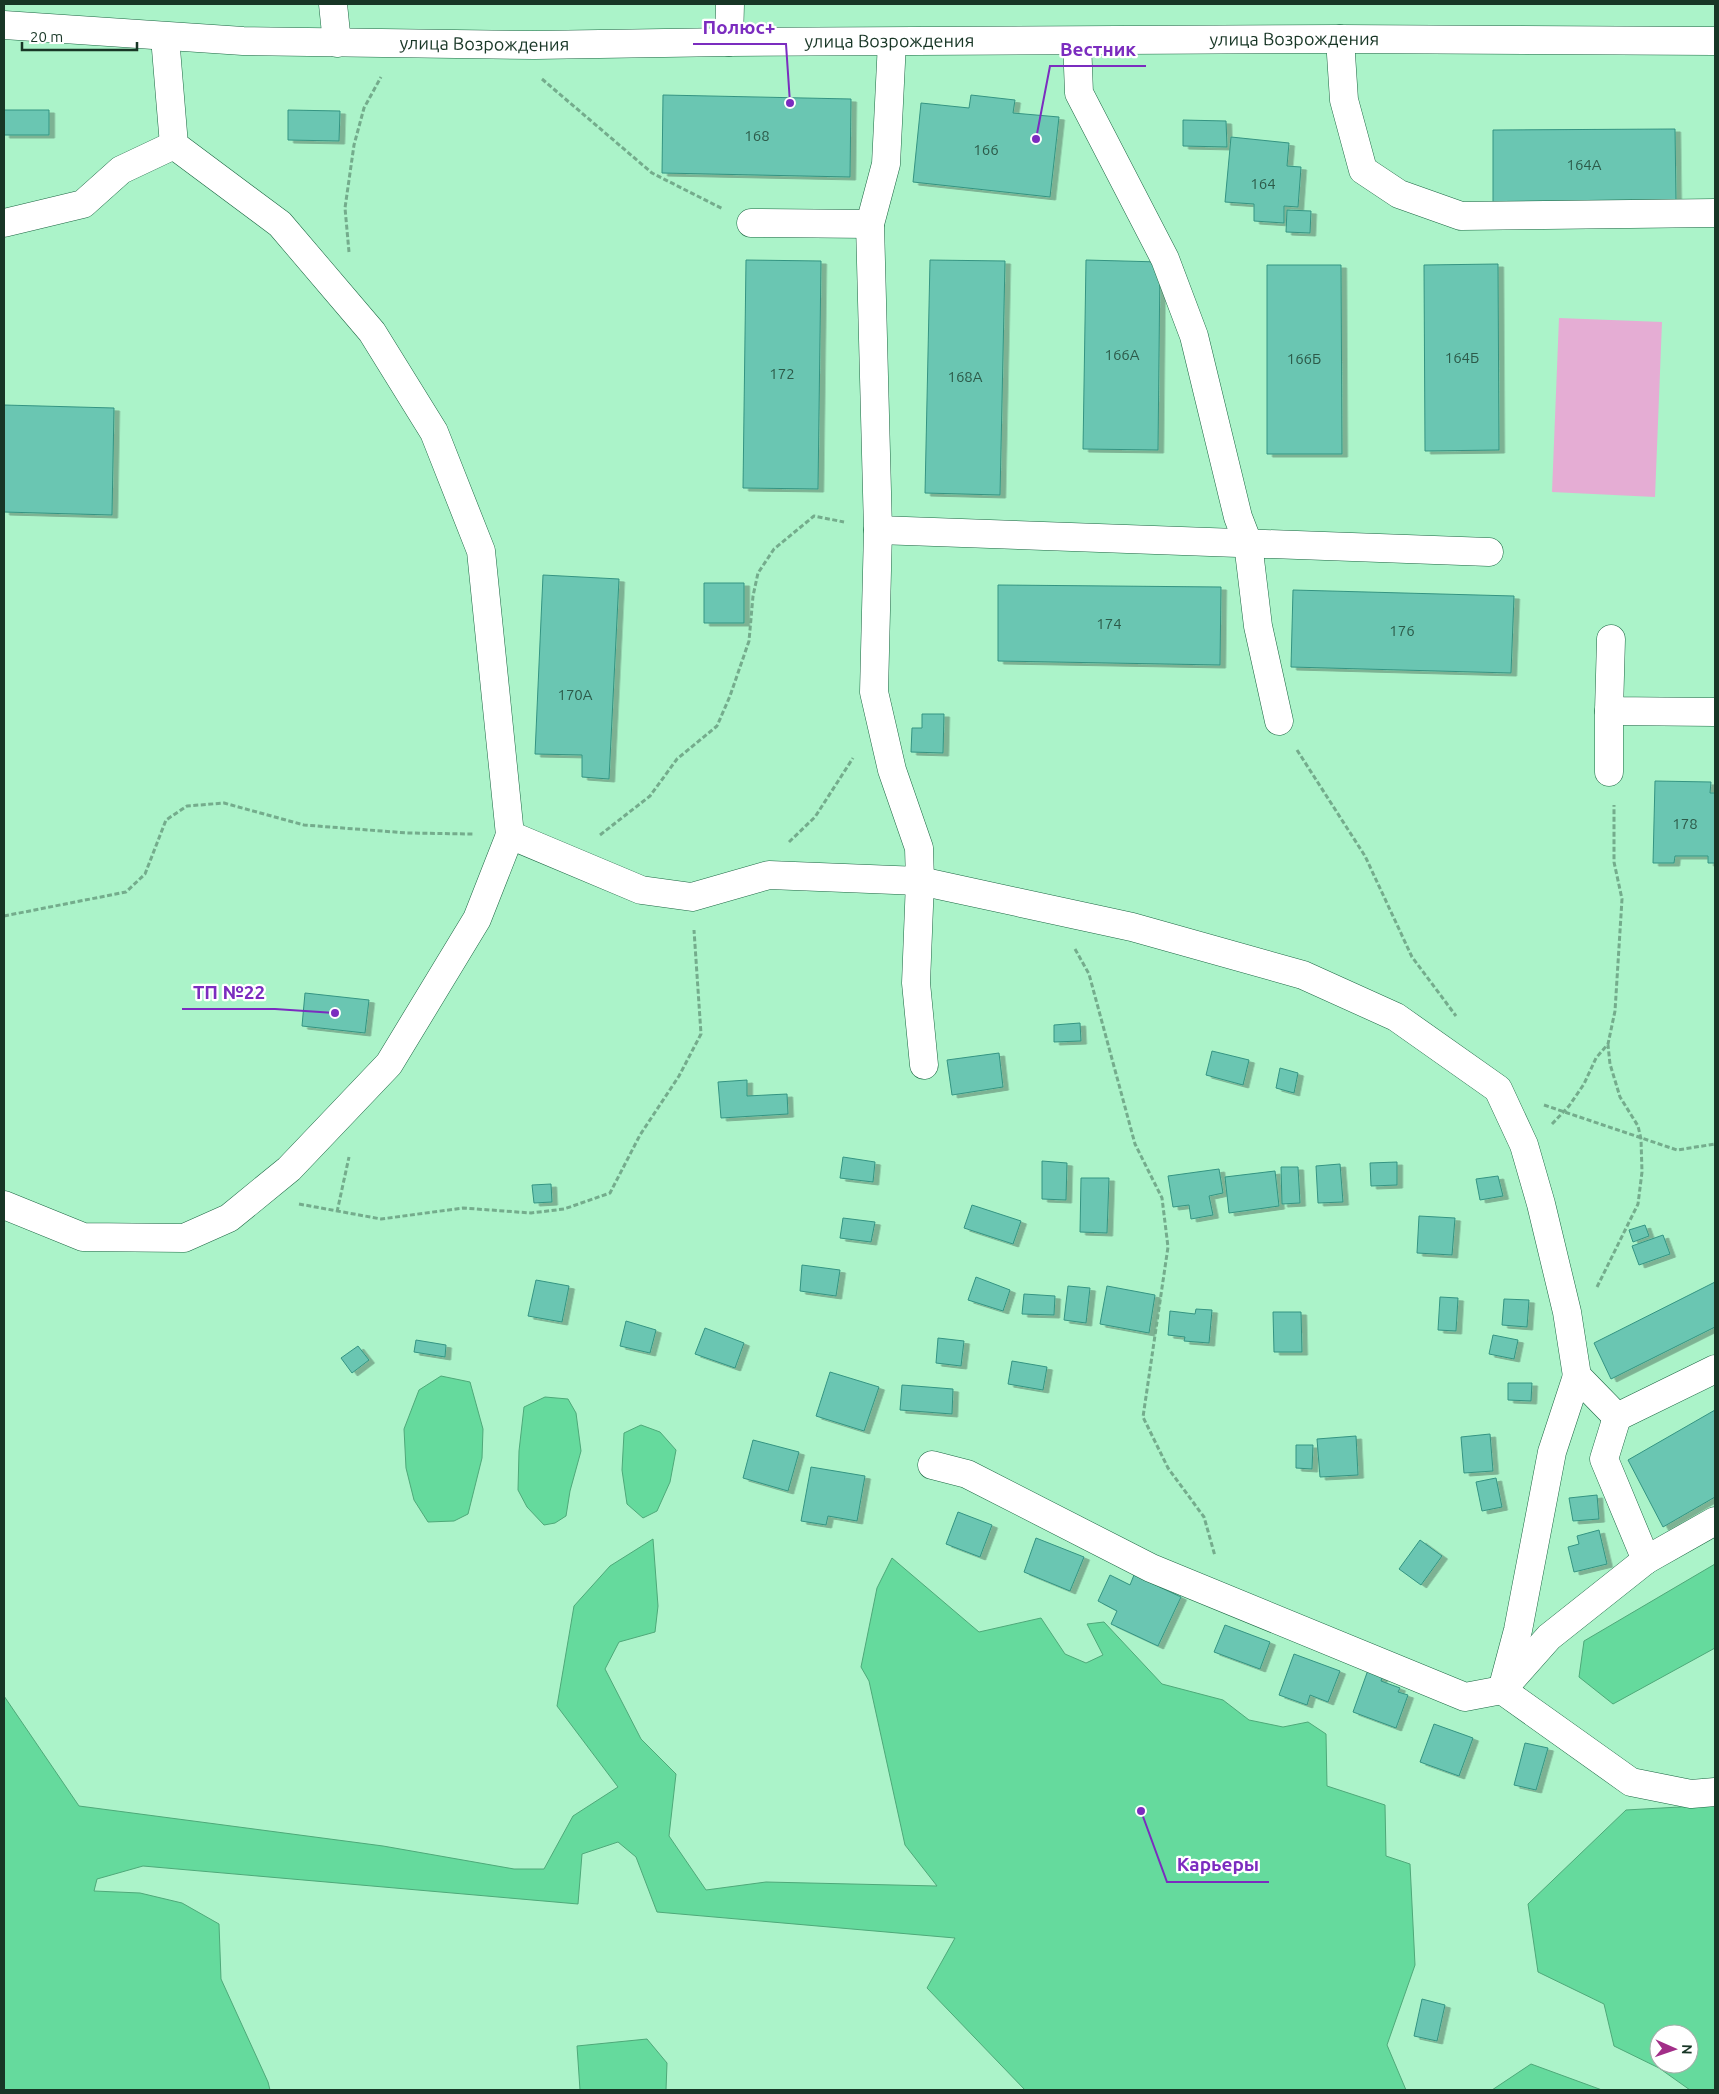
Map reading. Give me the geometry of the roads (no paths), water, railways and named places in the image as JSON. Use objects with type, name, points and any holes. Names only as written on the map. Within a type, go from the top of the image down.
[{"type":"street","points":[[333,4],[337,43]]},
{"type":"street","points":[[729,42],[730,4]]},
{"type":"street","name":"улица Возрождения","points":[[4,25],[243,41],[401,44],[536,45],[729,42],[1340,39],[1715,41]]},
{"type":"street","points":[[4,1205],[83,1237],[184,1238],[229,1218],[290,1169],[389,1064],[477,919],[510,835],[481,551],[434,432],[372,332],[280,224],[174,145],[165,37]]},
{"type":"street","points":[[1340,39],[1344,100],[1363,170],[1399,194],[1461,216],[1702,214],[1715,212]]},
{"type":"street","points":[[1077,41],[1079,93],[1165,259],[1194,336],[1238,516],[1248,544],[1258,626],[1279,721]]},
{"type":"street","points":[[892,42],[886,164],[870,224],[878,530],[874,692],[892,770],[919,848],[920,881],[916,983],[924,1065]]},
{"type":"street","points":[[4,223],[83,204],[121,170],[174,145]]},
{"type":"street","points":[[751,223],[870,224]]},
{"type":"street","points":[[878,530],[1489,552]]},
{"type":"street","points":[[1609,772],[1611,639]]},
{"type":"street","points":[[1609,711],[1715,712]]},
{"type":"street","points":[[510,835],[641,890],[692,897],[768,875],[920,881],[1132,927],[1303,975],[1396,1017],[1498,1088],[1526,1152],[1541,1204],[1570,1330],[1578,1376],[1552,1452],[1518,1630],[1502,1690]]},
{"type":"street","points":[[1646,1560],[1604,1459],[1617,1417],[1715,1369]]},
{"type":"street","points":[[1578,1376],[1617,1417]]},
{"type":"street","points":[[932,1464],[967,1474],[1151,1568],[1465,1697],[1502,1690],[1549,1636],[1646,1560],[1715,1521]]},
{"type":"street","points":[[1502,1690],[1631,1782],[1691,1794],[1715,1792]]},
{"type":"place","name":"Полюс+","points":[[790,103]]},
{"type":"place","name":"Вестник","points":[[1036,139]]},
{"type":"place","name":"ТП №22","points":[[335,1013]]},
{"type":"place","name":"Карьеры","points":[[1141,1811]]}]
